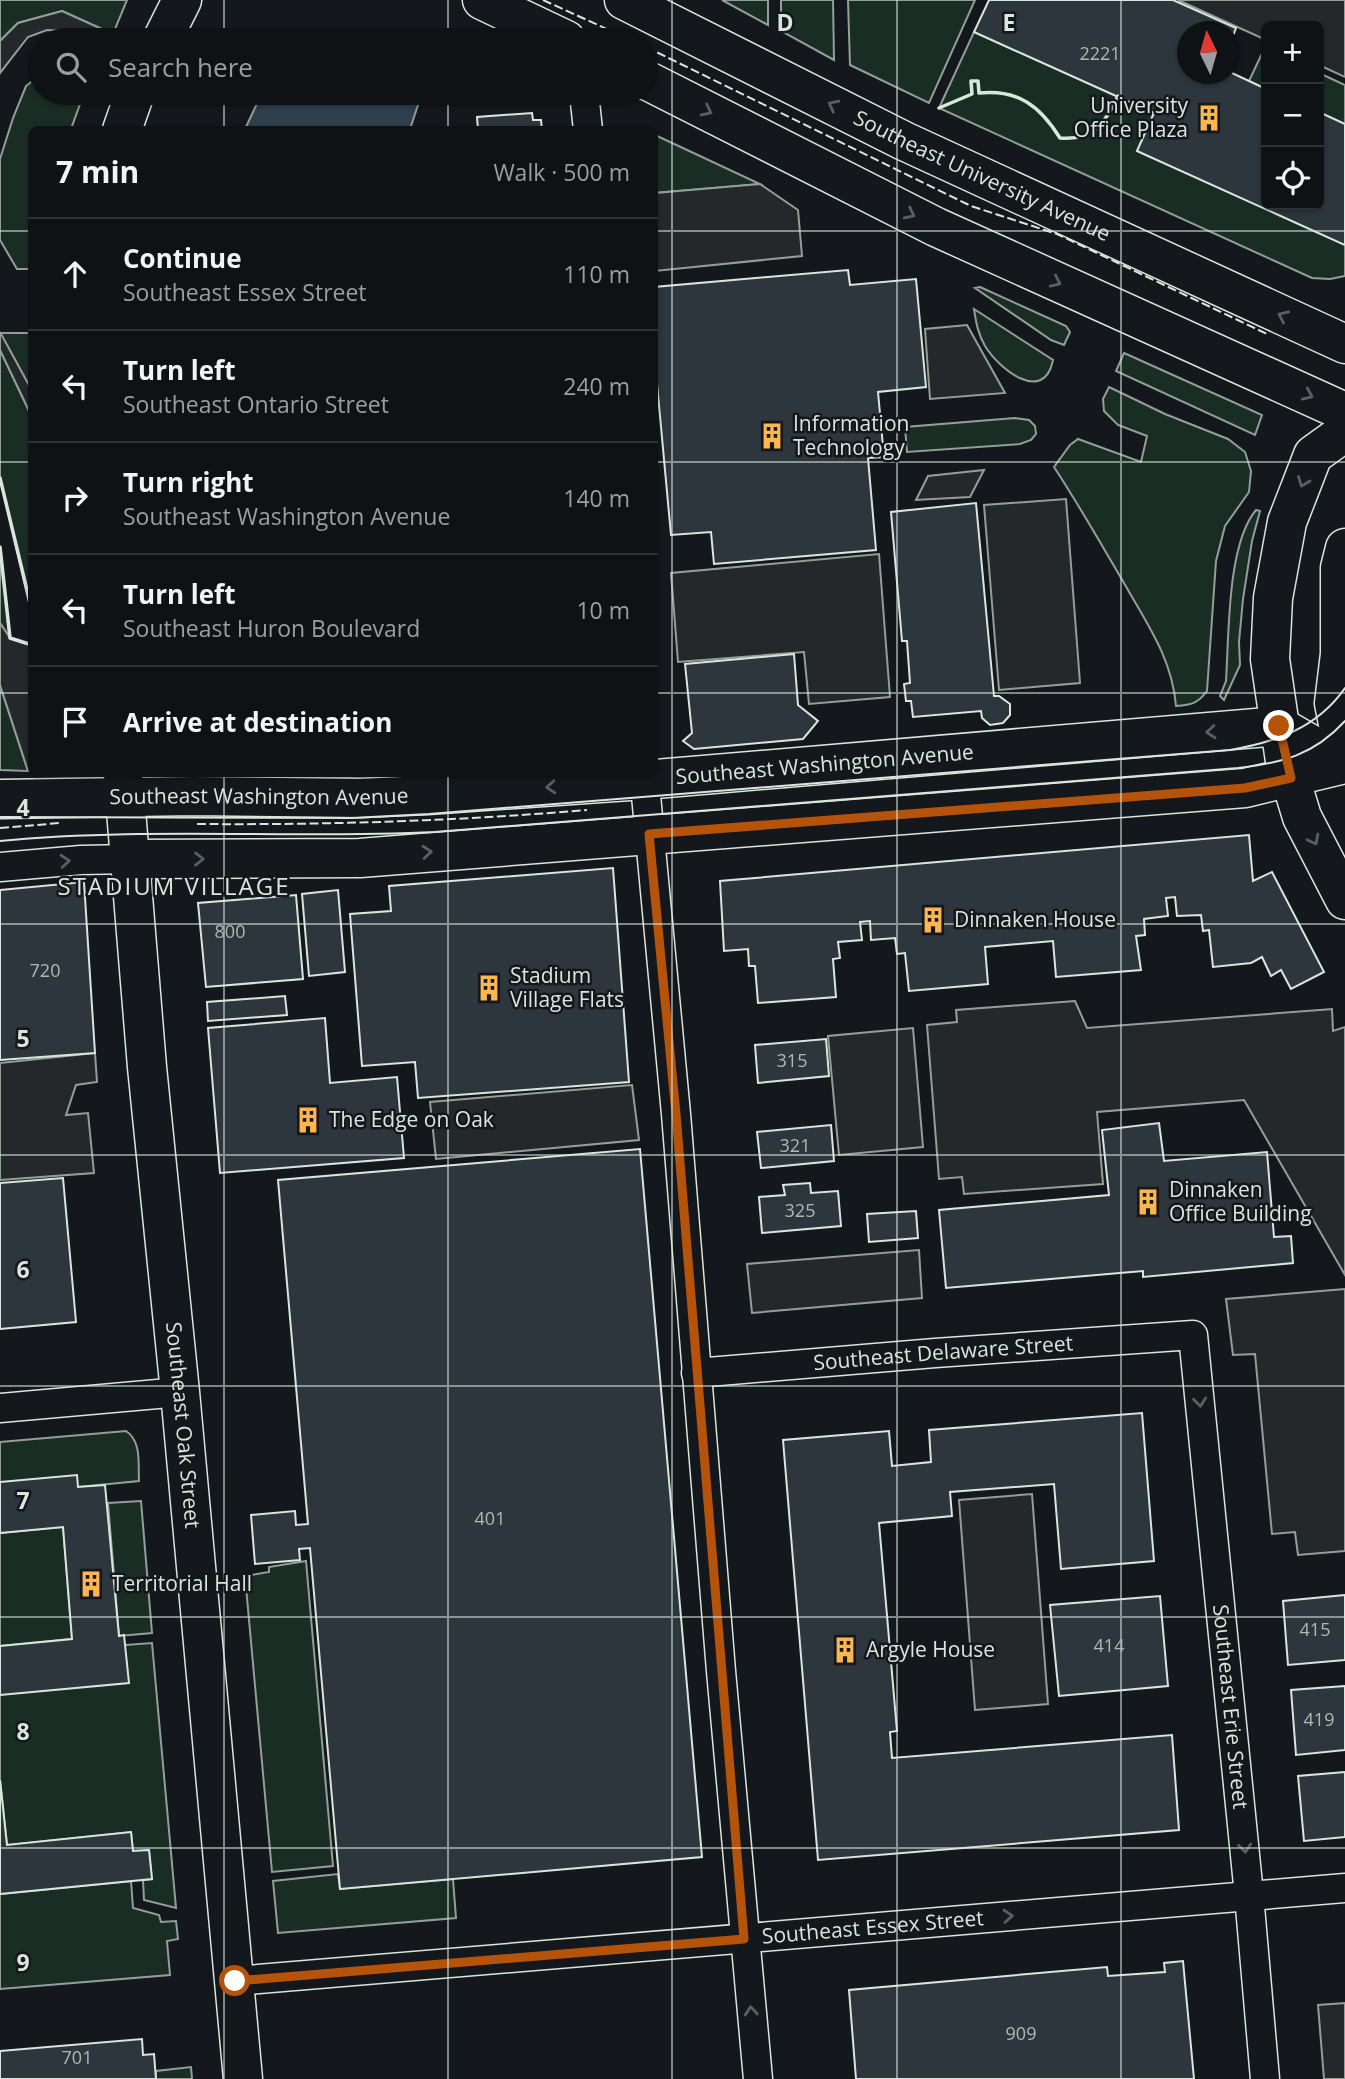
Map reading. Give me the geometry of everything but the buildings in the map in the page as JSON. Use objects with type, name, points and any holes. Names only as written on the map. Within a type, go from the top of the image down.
[{"type":"street","points":[[168,28],[182,0]]},
{"type":"street","points":[[482,0],[541,28]]},
{"type":"street","name":"Southeast University Avenue","points":[[624,0],[904,141],[1345,344]]},
{"type":"street","points":[[658,86],[936,227],[1345,412]]},
{"type":"street","points":[[123,126],[131,105]]},
{"type":"street","points":[[585,105],[588,126]]},
{"type":"street","points":[[1345,432],[1313,454],[1287,522],[1273,598],[1270,659],[1279,726],[1302,817],[1345,900]]},
{"type":"street","points":[[1345,548],[1340,568],[1340,654],[1334,703],[1345,763]]},
{"type":"street","points":[[1279,726],[1345,763]]},
{"type":"street","name":"Southeast Washington Avenue","points":[[658,776],[1279,726]]},
{"type":"street","points":[[0,867],[81,860],[360,858],[1245,788],[1345,763]]},
{"type":"street","points":[[644,777],[676,1114],[758,2079]]},
{"type":"street","name":"Southeast Washington Avenue","points":[[0,799],[124,786],[413,796],[644,777]]},
{"type":"street","name":"Southeast Oak Street","points":[[124,786],[147,1067],[180,1392],[243,2079]]},
{"type":"street","name":"Southeast Delaware Street","points":[[696,1373],[1193,1335]]},
{"type":"street","name":"Southeast Erie Street","points":[[1193,1335],[1250,1895],[1265,2079]]},
{"type":"street","points":[[0,1408],[180,1392]]},
{"type":"street","name":"Southeast Essex Street","points":[[235,1981],[1345,1888]]},
{"type":"green space","points":[[0,0],[127,0],[115,28],[100,28],[62,11],[18,23],[0,41]]},
{"type":"green space","points":[[722,0],[768,0],[768,25]]},
{"type":"green space","points":[[781,0],[833,0],[834,60],[781,31]]},
{"type":"green space","points":[[848,0],[975,0],[929,103],[850,65]]},
{"type":"green space","points":[[974,32],[1154,113],[1137,151],[1261,207],[1261,210],[1268,210],[1345,245],[1345,276],[1312,278],[939,108]]},
{"type":"green space","points":[[1261,56],[1261,87],[1249,81]]},
{"type":"green space","points":[[1324,75],[1345,85],[1345,124],[1324,114]]},
{"type":"green space","points":[[28,84],[28,105],[80,105],[72,126],[28,126],[28,269],[17,269],[0,240],[0,159]]},
{"type":"green space","points":[[658,136],[760,184],[658,193]]},
{"type":"green space","points":[[980,287],[1066,326],[1070,332],[1064,345],[1051,340],[975,288]]},
{"type":"green space","points":[[974,309],[1053,360],[1048,373],[1041,380],[1031,381],[1010,372],[1000,364],[983,341]]},
{"type":"green space","points":[[0,333],[28,333],[28,384]]},
{"type":"green space","points":[[0,350],[28,409],[28,598],[0,478]]},
{"type":"green space","points":[[1124,353],[1262,415],[1255,435],[1116,371]]},
{"type":"green space","points":[[1109,387],[1165,414],[1228,439],[1245,452],[1251,471],[1249,492],[1225,526],[1216,561],[1207,691],[1190,704],[1176,706],[1169,672],[1157,642],[1054,467],[1070,445],[1078,439],[1141,462],[1147,436],[1118,425],[1104,411],[1103,399]]},
{"type":"green space","points":[[1015,418],[1029,420],[1035,426],[1036,434],[1031,440],[1020,444],[907,452],[905,427]]},
{"type":"green space","points":[[1256,510],[1260,511],[1252,541],[1243,599],[1240,665],[1224,700],[1220,696],[1226,681],[1229,616],[1235,567],[1247,525]]},
{"type":"green space","points":[[0,547],[10,638],[0,623]]},
{"type":"green space","points":[[0,685],[28,771],[0,770]]},
{"type":"green space","points":[[126,1431],[137,1447],[139,1481],[78,1487],[0,1482],[0,1442]]},
{"type":"green space","points":[[141,1501],[152,1633],[119,1636],[108,1503]]},
{"type":"green space","points":[[63,1527],[72,1639],[0,1646],[0,1533]]},
{"type":"green space","points":[[306,1561],[333,1866],[272,1872],[245,1576],[269,1572],[269,1567]]},
{"type":"green space","points":[[152,1643],[176,1908],[144,1900],[143,1880],[152,1879],[149,1850],[133,1851],[131,1832],[7,1845],[0,1779],[0,1695],[125,1645]]},
{"type":"green space","points":[[338,1874],[340,1889],[453,1879],[456,1918],[278,1933],[273,1881]]},
{"type":"green space","points":[[131,1881],[133,1908],[159,1915],[161,1922],[176,1921],[178,1939],[167,1941],[170,1975],[0,1989],[0,1894]]},
{"type":"green space","points":[[191,2067],[192,2079],[156,2079],[156,2071]]},
{"type":"shaded area","points":[[1178,0],[1345,0],[1345,77],[1324,67],[1324,21],[1261,21],[1261,38],[1240,28],[1240,21],[1224,21]]},
{"type":"shaded area","points":[[62,11],[100,28],[28,28],[28,37],[0,73],[0,41],[18,23]]},
{"type":"shaded area","points":[[760,184],[798,210],[802,256],[658,271],[658,193]]},
{"type":"shaded area","points":[[967,325],[1005,393],[930,399],[925,329]]},
{"type":"shaded area","points":[[0,332],[28,383],[28,409],[0,350]]},
{"type":"shaded area","points":[[984,470],[970,497],[916,500],[928,476]]},
{"type":"shaded area","points":[[1066,499],[1080,683],[999,690],[984,505]]},
{"type":"shaded area","points":[[879,554],[890,697],[809,704],[804,652],[678,662],[671,573]]},
{"type":"shaded area","points":[[0,623],[10,638],[28,644],[28,771],[0,685]]},
{"type":"shaded area","points":[[1075,1001],[1087,1028],[1332,1009],[1333,1031],[1345,1027],[1345,1275],[1244,1100],[1097,1112],[1103,1184],[964,1194],[962,1177],[939,1179],[927,1025],[957,1022],[956,1010]]},
{"type":"shaded area","points":[[913,1028],[923,1147],[839,1155],[828,1036]]},
{"type":"shaded area","points":[[95,1053],[97,1082],[76,1085],[66,1115],[88,1113],[94,1173],[0,1180],[0,1063]]},
{"type":"shaded area","points":[[632,1085],[639,1140],[436,1159],[430,1102]]},
{"type":"shaded area","points":[[919,1250],[922,1298],[752,1313],[747,1264]]},
{"type":"shaded area","points":[[1345,1289],[1345,1551],[1298,1555],[1295,1532],[1272,1534],[1255,1354],[1233,1355],[1226,1299]]},
{"type":"shaded area","points":[[1032,1494],[1048,1704],[975,1710],[959,1500]]},
{"type":"shaded area","points":[[1345,2003],[1345,2079],[1324,2079],[1318,2005]]},
{"type":"water","points":[[256,105],[418,105],[411,126],[246,126]]},
{"type":"tram line","points":[[0,817],[352,818],[429,814],[1230,750],[1263,743],[1294,731],[1322,713],[1345,688]]},
{"type":"tram line","points":[[0,841],[109,835],[435,832],[1238,768],[1296,755],[1321,742],[1345,721]]},
{"type":"fence","points":[[543,0],[605,28]]},
{"type":"fence","points":[[658,53],[971,206],[1057,234],[1267,334]]},
{"type":"fence","points":[[197,824],[392,821],[587,810]]},
{"type":"fence","points":[[0,828],[60,823]]},
{"type":"wall","points":[[939,108],[972,94],[971,81],[978,81],[979,93],[1005,94],[1027,102],[1044,117],[1060,138],[1072,138],[1082,137],[1097,128],[1118,96]]},
{"type":"wall","points":[[0,478],[28,594]]},
{"type":"wall","points":[[0,547],[10,638],[28,644]]},
{"type":"place","name":"University Office Plaza","points":[[1209,118]]},
{"type":"place","name":"Information Technology","points":[[772,436]]},
{"type":"place","name":"Dinnaken House","points":[[933,920]]},
{"type":"place","name":"Stadium Village Flats","points":[[489,988]]},
{"type":"place","name":"The Edge on Oak","points":[[308,1120]]},
{"type":"place","name":"Dinnaken Office Building","points":[[1148,1202]]},
{"type":"place","name":"Territorial Hall","points":[[91,1584]]},
{"type":"place","name":"Argyle House","points":[[845,1650]]},
{"type":"district","name":"STADIUM VILLAGE","points":[[174,887]]},
{"type":"route","points":[[235,1981],[744,1939],[676,1114],[649,834],[1245,788],[1291,778],[1279,726]]}]
